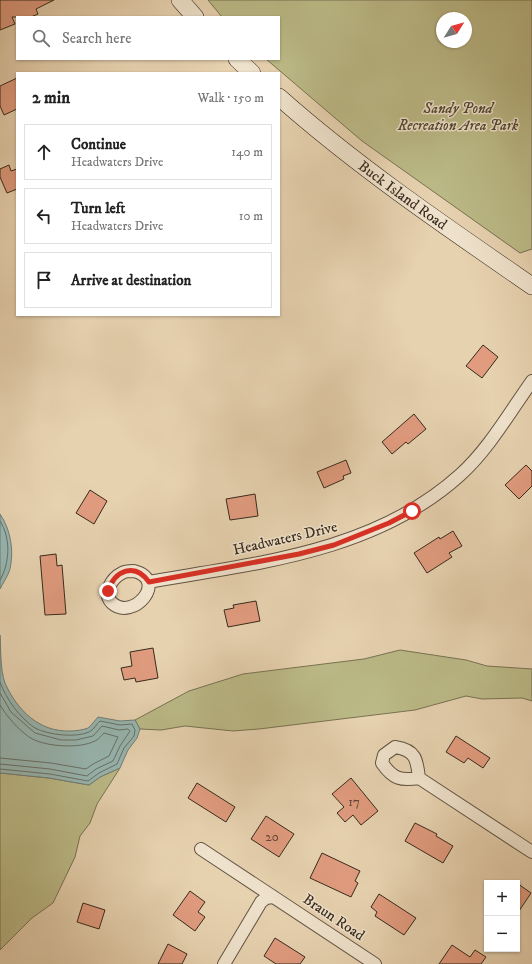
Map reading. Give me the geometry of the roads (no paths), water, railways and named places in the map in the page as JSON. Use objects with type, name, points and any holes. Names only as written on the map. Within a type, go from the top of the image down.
[{"type":"main road","points":[[180,0],[194,16]]},
{"type":"main road","points":[[238,60],[251,72]]},
{"type":"main road","name":"Buck Island Road","points":[[280,98],[323,136],[374,175],[433,218],[532,286]]},
{"type":"street","name":"Headwaters Drive","points":[[149,582],[299,554],[334,545],[389,523],[435,495],[460,475],[473,462],[532,381]]},
{"type":"street","points":[[419,778],[532,852]]},
{"type":"street","name":"Braun Road","points":[[202,849],[375,964]]},
{"type":"street","points":[[224,964],[261,902],[266,898],[273,897]]},
{"type":"water","points":[[0,514],[7,527],[11,541],[12,555],[9,572],[0,589]]},
{"type":"water","points":[[0,635],[3,678],[16,702],[30,718],[48,728],[72,731],[88,728],[98,717],[120,721],[135,720],[140,729],[137,738],[128,750],[120,768],[100,777],[89,785],[49,778],[0,773]]},
{"type":"park label","name":"Sandy Pond Recreation Area Park","points":[[458,116]]}]
